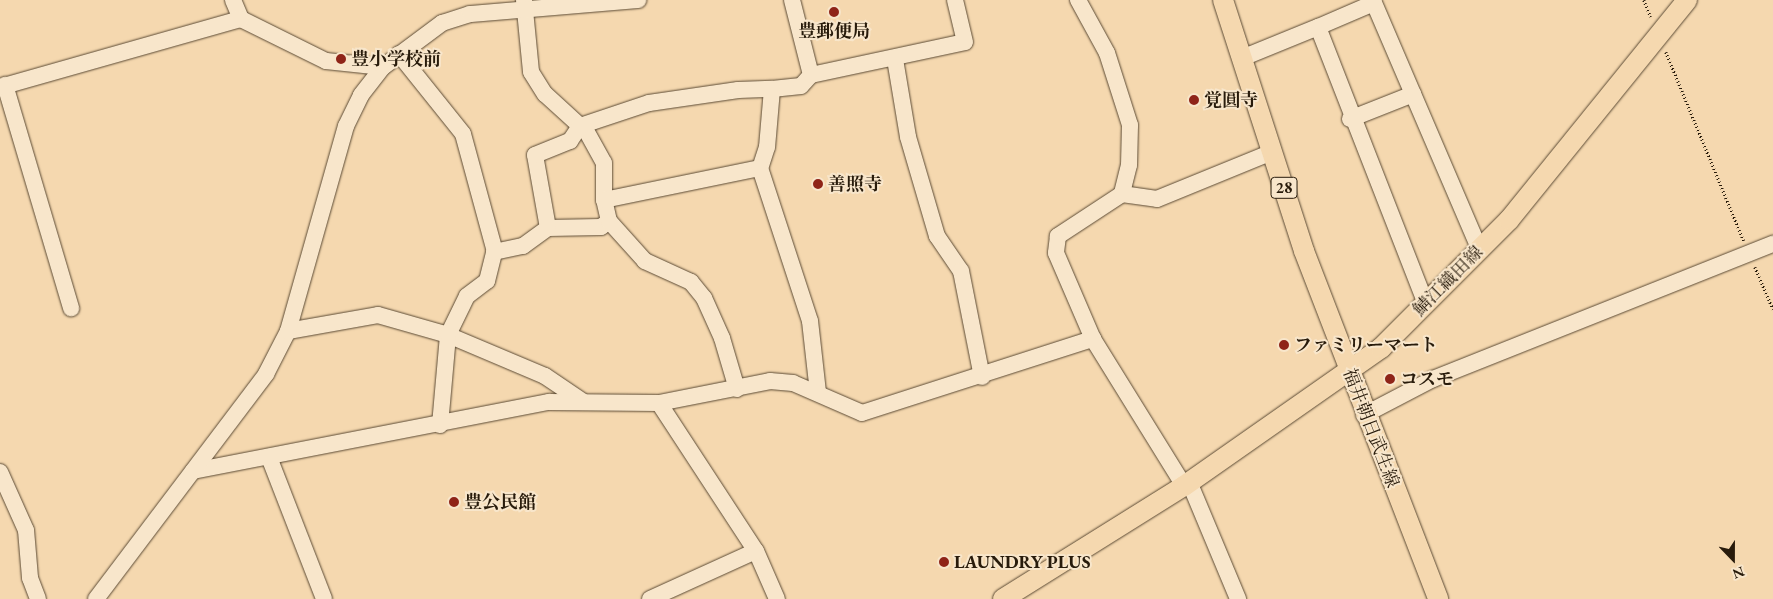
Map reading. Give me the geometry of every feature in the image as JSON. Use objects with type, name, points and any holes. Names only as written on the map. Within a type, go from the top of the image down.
[{"type":"main road","name":"福井朝日武生線","points":[[1223,0],[1272,152],[1351,373],[1364,415],[1438,599]]},
{"type":"main road","name":"鯖江織田線","points":[[1003,599],[1184,486],[1351,373],[1426,304],[1480,250],[1687,0]]},
{"type":"street","points":[[233,0],[240,19]]},
{"type":"street","points":[[96,599],[266,374],[288,331],[346,126],[361,95],[383,67],[442,24],[523,3],[638,0]]},
{"type":"street","points":[[792,0],[811,75]]},
{"type":"street","points":[[548,228],[535,155],[570,140],[581,126],[648,103],[800,86],[811,75],[895,59],[965,42],[955,0]]},
{"type":"street","points":[[1079,0],[1107,53],[1130,124],[1129,166],[1122,194]]},
{"type":"street","points":[[523,3],[531,72],[545,94],[581,126],[604,163],[604,200],[609,221],[646,260],[691,282],[704,298],[722,338],[737,389]]},
{"type":"street","points":[[1242,58],[1374,3],[1480,250]]},
{"type":"street","points":[[71,308],[2,86],[240,19],[326,61],[383,67]]},
{"type":"street","points":[[1318,27],[1350,119],[1426,304]]},
{"type":"street","points":[[399,54],[463,134],[495,252],[487,281],[466,296],[448,335],[440,425]]},
{"type":"street","points":[[895,59],[908,137],[937,236],[961,271],[982,377]]},
{"type":"street","points":[[772,89],[767,147],[760,168],[810,321],[818,392]]},
{"type":"street","points":[[1350,119],[1413,94]]},
{"type":"street","points":[[1238,599],[1190,484],[1184,486],[1093,339],[1056,253],[1058,236],[1122,194],[1157,199],[1272,152]]},
{"type":"street","points":[[604,200],[760,168]]},
{"type":"street","points":[[495,252],[523,246],[548,228],[601,227],[609,221]]},
{"type":"street","points":[[1364,415],[1433,379],[1773,244]]},
{"type":"street","points":[[288,331],[378,315],[448,335],[545,376],[584,402]]},
{"type":"street","points":[[192,470],[440,425],[549,402],[659,403],[770,381],[818,392],[836,405],[862,413],[982,377],[1093,339]]},
{"type":"street","points":[[659,403],[756,551],[777,599]]},
{"type":"street","points":[[269,457],[324,599]]},
{"type":"street","points":[[0,472],[26,530],[30,578],[38,599]]},
{"type":"street","points":[[650,599],[756,551]]},
{"type":"path","points":[[1659,35],[1773,309]]},
{"type":"place","name":"豊郵便局","points":[[834,12]]},
{"type":"place","name":"豊小学校前","points":[[341,59]]},
{"type":"place","name":"覚圓寺","points":[[1194,100]]},
{"type":"place","name":"善照寺","points":[[818,184]]},
{"type":"place","name":"ファミリーマート","points":[[1284,345]]},
{"type":"place","name":"コスモ","points":[[1390,379]]},
{"type":"place","name":"豊公民館","points":[[454,502]]},
{"type":"place","name":"LAUNDRY PLUS","points":[[944,562]]}]
